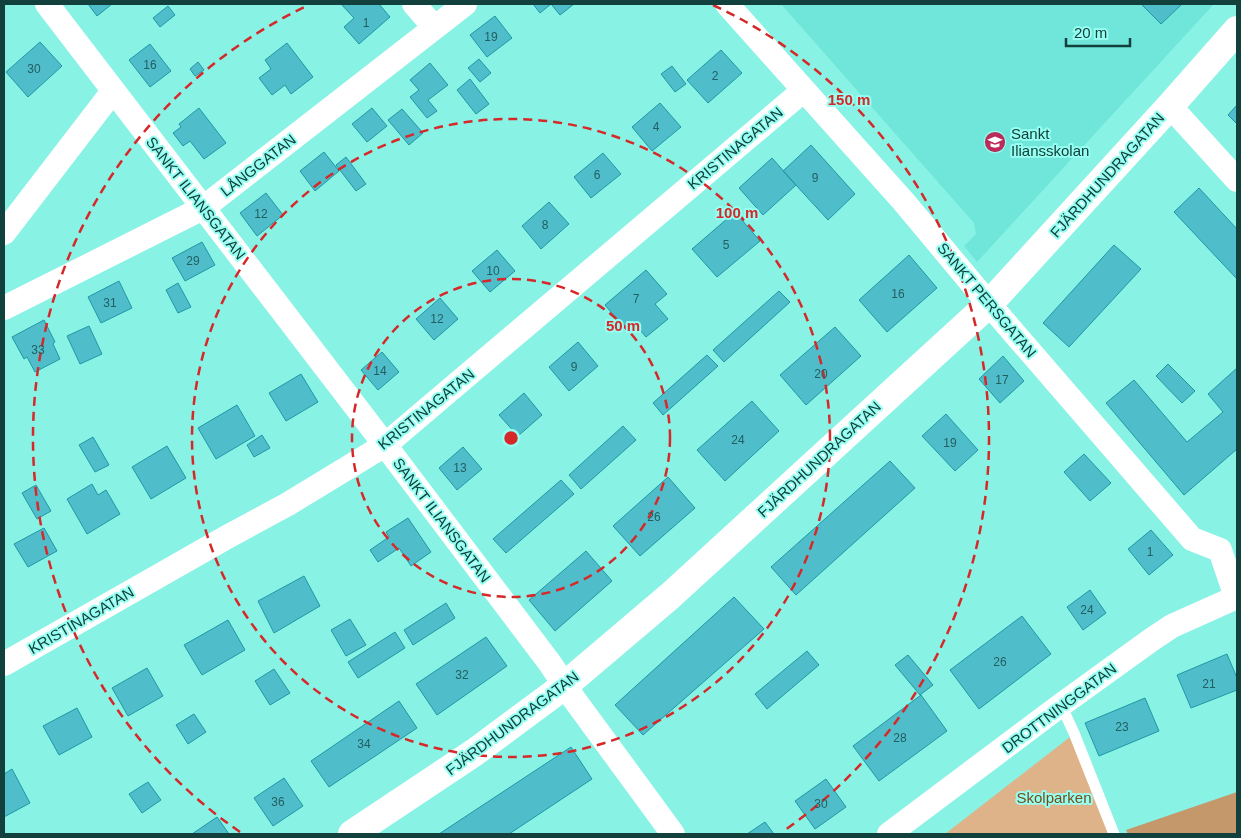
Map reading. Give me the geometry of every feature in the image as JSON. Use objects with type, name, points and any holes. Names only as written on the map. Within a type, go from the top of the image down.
[{"type":"main road","name":"FJÄRDHUNDRAGATAN","points":[[352,834],[475,752],[564,686],[670,596],[988,304],[1170,106],[1237,30]]},
{"type":"street","name":"SANKT ILIANSGATAN","points":[[47,4],[549,662],[564,686],[673,834]]},
{"type":"street","points":[[414,4],[434,27]]},
{"type":"street","name":"LÅNGGATAN","points":[[4,308],[203,208],[465,4]]},
{"type":"street","name":"SANKT PERSGATAN","points":[[727,4],[904,202],[988,304],[1192,539],[1229,546],[1237,597]]},
{"type":"street","name":"KRISTINAGATAN","points":[[4,664],[227,536],[288,504],[385,445],[804,90]]},
{"type":"street","points":[[4,233],[113,91]]},
{"type":"street","points":[[1170,106],[1237,180]]},
{"type":"street","name":"DROTTNINGGATAN","points":[[889,834],[1061,705],[1172,626],[1237,597]]},
{"type":"lane","points":[[1061,705],[1114,834]]},
{"type":"shaded area","name":"Sankt Iliansskolan","points":[[781,4],[1214,4],[977,262],[964,246],[976,234],[974,223]]},
{"type":"shaded area","points":[[1237,792],[1237,834],[1128,834],[1126,830]]},
{"type":"green space","name":"Skolparken","points":[[1070,737],[1111,834],[945,834]]},
{"type":"building","points":[[88,4],[112,4],[97,16]]},
{"type":"building","points":[[341,4],[379,4],[390,17],[359,44],[344,27],[354,18]]},
{"type":"building","points":[[533,4],[551,4],[540,13]]},
{"type":"building","points":[[551,4],[574,4],[560,15]]},
{"type":"building","points":[[1141,4],[1182,4],[1161,24]]},
{"type":"building","points":[[168,6],[175,15],[160,27],[153,18]]},
{"type":"building","points":[[495,16],[512,38],[487,57],[470,35]]},
{"type":"building","points":[[40,42],[62,66],[28,97],[6,72]]},
{"type":"building","points":[[287,43],[313,77],[291,94],[285,85],[272,95],[259,78],[271,69],[265,60]]},
{"type":"building","points":[[150,44],[171,71],[150,87],[129,60]]},
{"type":"building","points":[[721,50],[742,73],[708,103],[687,80]]},
{"type":"building","points":[[479,59],[491,73],[480,82],[468,68]]},
{"type":"building","points":[[198,62],[204,70],[195,76],[190,69]]},
{"type":"building","points":[[430,63],[448,85],[428,100],[437,111],[427,118],[410,97],[419,90],[410,80]]},
{"type":"building","points":[[672,66],[686,84],[675,92],[661,74]]},
{"type":"building","points":[[470,79],[489,104],[476,114],[457,90]]},
{"type":"building","points":[[660,103],[681,127],[652,151],[632,127]]},
{"type":"building","points":[[1237,105],[1237,124],[1228,115]]},
{"type":"building","points":[[199,108],[226,143],[204,159],[190,141],[183,146],[173,133],[181,127],[179,124]]},
{"type":"building","points":[[372,108],[387,126],[367,142],[352,124]]},
{"type":"building","points":[[402,109],[423,133],[409,145],[388,120]]},
{"type":"building","points":[[811,145],[855,194],[828,220],[783,171]]},
{"type":"building","points":[[324,152],[339,171],[315,191],[300,171]]},
{"type":"building","points":[[603,153],[621,174],[591,198],[574,177]]},
{"type":"building","points":[[346,157],[366,184],[356,191],[336,165]]},
{"type":"building","points":[[772,158],[796,185],[763,215],[739,188]]},
{"type":"building","points":[[1199,188],[1237,229],[1237,279],[1174,212]]},
{"type":"building","points":[[266,193],[283,215],[257,236],[240,213]]},
{"type":"building","points":[[549,202],[569,224],[541,249],[522,226]]},
{"type":"building","points":[[735,212],[760,241],[717,277],[692,249]]},
{"type":"building","points":[[202,242],[215,265],[185,281],[172,258]]},
{"type":"building","points":[[1114,245],[1141,269],[1069,347],[1043,323]]},
{"type":"building","points":[[497,250],[515,271],[490,292],[472,271]]},
{"type":"building","points":[[909,255],[937,288],[887,332],[859,300]]},
{"type":"building","points":[[646,270],[667,294],[655,304],[668,319],[646,337],[635,324],[627,331],[605,305]]},
{"type":"building","points":[[119,281],[132,308],[101,323],[88,297]]},
{"type":"building","points":[[178,283],[191,307],[178,313],[166,290]]},
{"type":"building","points":[[779,291],[790,302],[724,362],[713,350]]},
{"type":"building","points":[[440,298],[458,319],[434,340],[416,319]]},
{"type":"building","points":[[44,320],[55,342],[53,344],[60,359],[35,372],[27,357],[24,359],[12,337]]},
{"type":"building","points":[[89,326],[102,354],[80,364],[67,336]]},
{"type":"building","points":[[835,327],[861,356],[806,405],[780,375]]},
{"type":"building","points":[[578,342],[598,366],[569,391],[549,367]]},
{"type":"building","points":[[382,352],[399,372],[378,390],[361,370]]},
{"type":"building","points":[[707,355],[718,366],[663,415],[653,403]]},
{"type":"building","points":[[1003,356],[1024,381],[1000,403],[979,379]]},
{"type":"building","points":[[1168,364],[1195,391],[1182,403],[1156,376]]},
{"type":"building","points":[[1237,368],[1237,449],[1184,495],[1106,403],[1134,380],[1187,442],[1223,412],[1208,394]]},
{"type":"building","points":[[301,374],[318,402],[286,421],[269,393]]},
{"type":"building","points":[[524,393],[542,415],[518,436],[499,415]]},
{"type":"building","points":[[752,401],[779,431],[725,481],[697,450]]},
{"type":"building","points":[[237,405],[255,436],[216,459],[198,428]]},
{"type":"building","points":[[946,414],[978,450],[955,471],[922,436]]},
{"type":"building","points":[[623,426],[636,440],[581,489],[569,475]]},
{"type":"building","points":[[262,435],[270,448],[254,457],[247,445]]},
{"type":"building","points":[[93,437],[109,465],[95,472],[79,445]]},
{"type":"building","points":[[167,446],[186,478],[151,499],[132,467]]},
{"type":"building","points":[[463,447],[482,469],[457,490],[439,468]]},
{"type":"building","points":[[1084,454],[1111,483],[1090,501],[1064,472]]},
{"type":"building","points":[[890,461],[915,488],[796,595],[771,567]]},
{"type":"building","points":[[668,477],[695,508],[640,556],[613,526]]},
{"type":"building","points":[[561,480],[574,494],[506,553],[493,539]]},
{"type":"building","points":[[92,484],[98,495],[106,490],[120,514],[87,534],[67,499]]},
{"type":"building","points":[[36,485],[51,511],[37,519],[22,493]]},
{"type":"building","points":[[408,518],[431,552],[411,566],[399,548],[378,562],[370,550],[389,537],[386,532]]},
{"type":"building","points":[[44,528],[57,551],[28,567],[14,544]]},
{"type":"building","points":[[1151,530],[1173,555],[1149,575],[1128,549]]},
{"type":"building","points":[[586,551],[612,581],[555,631],[529,600]]},
{"type":"building","points":[[304,576],[320,606],[274,633],[258,601]]},
{"type":"building","points":[[1090,590],[1106,613],[1083,630],[1067,607]]},
{"type":"building","points":[[734,597],[764,629],[643,735],[615,705]]},
{"type":"building","points":[[446,603],[455,618],[413,645],[404,630]]},
{"type":"building","points":[[1022,616],[1051,654],[979,709],[950,670]]},
{"type":"building","points":[[350,619],[366,645],[346,656],[331,630]]},
{"type":"building","points":[[228,620],[245,650],[202,675],[184,645]]},
{"type":"building","points":[[395,632],[405,648],[358,678],[348,662]]},
{"type":"building","points":[[486,637],[507,666],[437,715],[416,684]]},
{"type":"building","points":[[807,651],[819,665],[767,709],[755,694]]},
{"type":"building","points":[[1227,654],[1237,678],[1237,690],[1191,708],[1177,675]]},
{"type":"building","points":[[908,655],[933,685],[920,695],[895,665]]},
{"type":"building","points":[[147,668],[163,696],[128,716],[112,688]]},
{"type":"building","points":[[274,669],[290,693],[270,705],[255,681]]},
{"type":"building","points":[[921,695],[947,731],[879,781],[853,746]]},
{"type":"building","points":[[1145,698],[1159,731],[1099,756],[1085,723]]},
{"type":"building","points":[[399,701],[417,728],[329,787],[311,761]]},
{"type":"building","points":[[77,708],[92,737],[59,755],[43,726]]},
{"type":"building","points":[[194,714],[206,732],[188,744],[176,725]]},
{"type":"building","points":[[571,747],[592,779],[509,834],[439,834]]},
{"type":"building","points":[[12,769],[30,803],[4,817],[4,774]]},
{"type":"building","points":[[284,778],[303,806],[273,826],[254,798]]},
{"type":"building","points":[[826,779],[846,807],[815,829],[795,801]]},
{"type":"building","points":[[148,782],[161,800],[142,813],[129,794]]},
{"type":"building","points":[[217,817],[229,834],[192,834]]},
{"type":"building","points":[[765,822],[774,834],[747,834]]},
{"type":"place","name":"Sankt Iliansskolan","points":[[995,142]]}]
